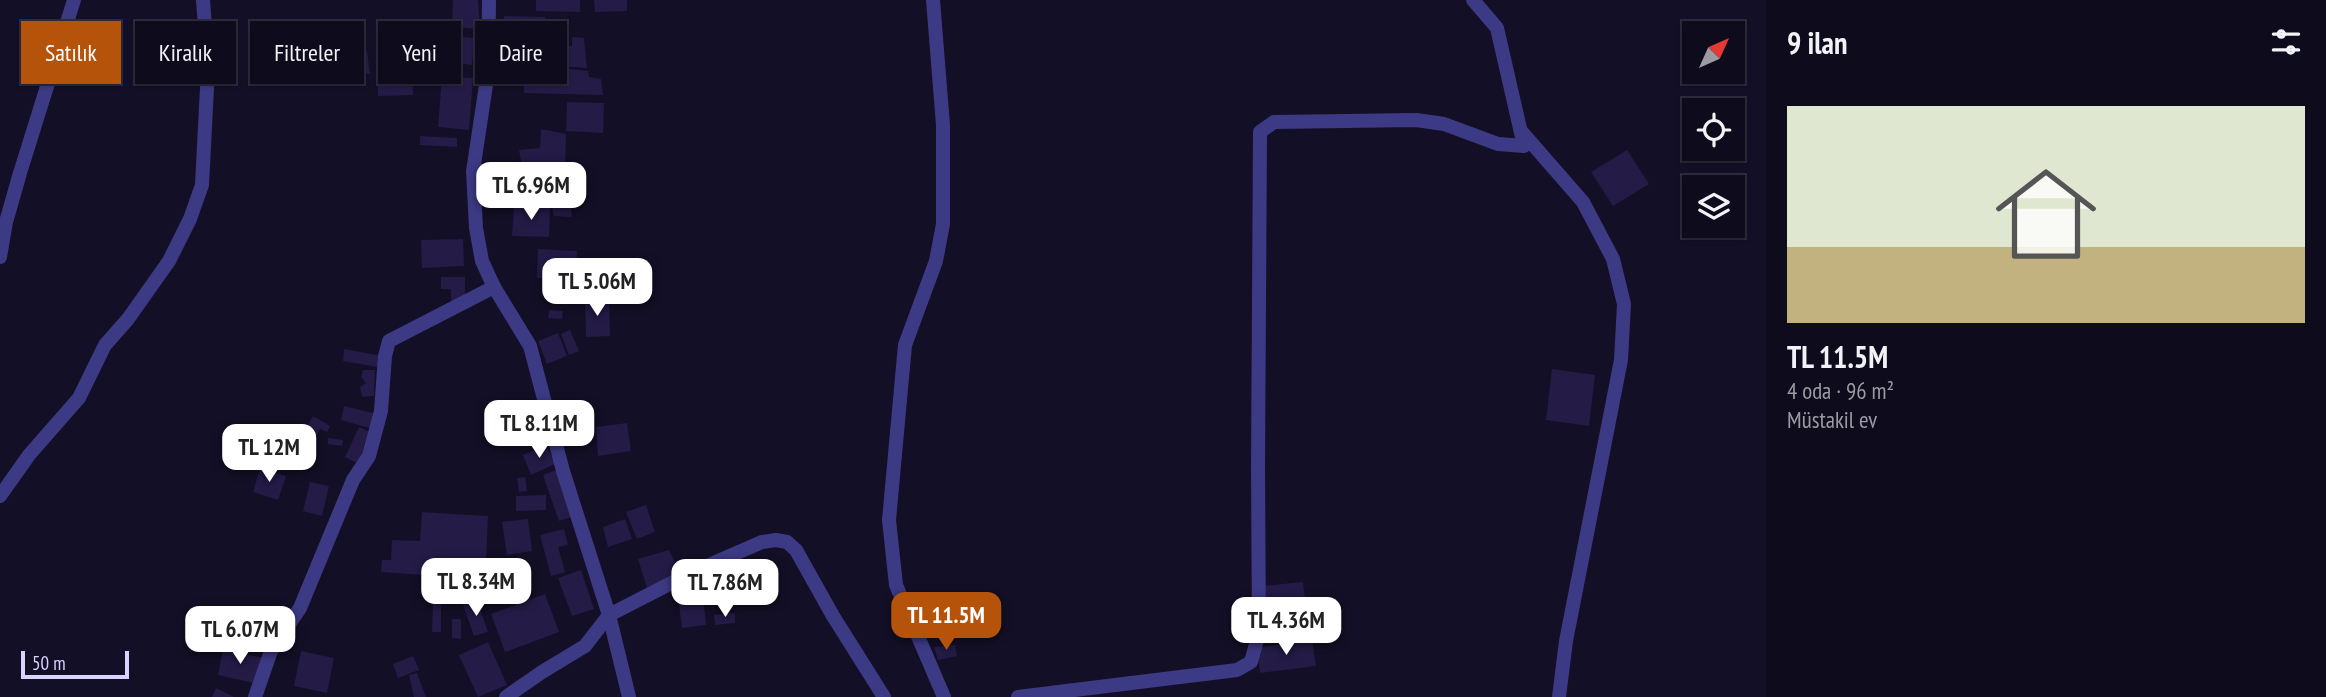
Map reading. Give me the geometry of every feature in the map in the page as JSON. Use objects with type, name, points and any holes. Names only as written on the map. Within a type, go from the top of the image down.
[{"type":"street","points":[[0,257],[13,197],[74,0]]},
{"type":"street","points":[[0,496],[29,455],[79,398],[105,345],[128,319],[169,261],[190,219],[202,185],[208,68],[203,0]]},
{"type":"street","points":[[489,0],[488,72],[473,171],[476,228],[482,261],[494,287],[530,346],[563,471],[609,615],[629,697]]},
{"type":"street","points":[[933,0],[943,125],[943,224],[936,261],[905,345],[889,520],[896,585],[944,697]]},
{"type":"street","points":[[1018,697],[1237,670],[1251,662],[1259,633],[1260,132],[1273,122],[1416,120],[1444,124],[1498,144],[1524,146],[1497,28],[1473,0]]},
{"type":"street","points":[[1519,129],[1583,202],[1613,259],[1624,304],[1621,360],[1566,641],[1559,697]]},
{"type":"street","points":[[255,697],[271,651],[300,608],[353,480],[369,456],[381,411],[385,356],[389,341],[494,287]]},
{"type":"street","points":[[506,697],[585,646],[609,615],[691,573],[762,542],[776,540],[787,542],[796,551],[884,697]]},
{"type":"building","points":[[453,0],[478,0],[479,21],[475,21],[475,29],[461,28],[461,21],[452,21]]},
{"type":"building","points":[[536,0],[580,0],[580,12],[536,11]]},
{"type":"building","points":[[594,0],[627,0],[627,11],[595,12]]},
{"type":"building","points":[[504,16],[545,17],[545,21],[504,21]]},
{"type":"building","points":[[461,37],[474,38],[472,65],[461,63]]},
{"type":"building","points":[[572,37],[584,38],[587,68],[567,67],[567,46],[572,46]]},
{"type":"building","points":[[364,51],[367,51],[370,74],[364,73]]},
{"type":"building","points":[[377,62],[378,84],[413,84],[413,95],[378,96]]},
{"type":"building","points":[[567,69],[588,71],[589,77],[601,79],[603,95],[524,93],[524,84],[567,84]]},
{"type":"building","points":[[461,77],[473,78],[469,130],[438,127],[441,84],[461,84]]},
{"type":"building","points":[[567,102],[604,103],[603,133],[566,131]]},
{"type":"building","points":[[541,129],[566,134],[565,175],[523,171],[519,150],[540,148]]},
{"type":"building","points":[[420,136],[457,138],[457,147],[420,145]]},
{"type":"building","points":[[1627,150],[1649,184],[1613,206],[1591,172]]},
{"type":"building","points":[[523,177],[539,179],[537,200],[521,199]]},
{"type":"building","points":[[545,180],[568,181],[572,217],[554,216]]},
{"type":"building","points":[[514,207],[550,208],[549,237],[512,236]]},
{"type":"building","points":[[463,239],[464,266],[422,268],[421,240]]},
{"type":"building","points":[[538,249],[577,251],[576,279],[537,278]]},
{"type":"building","points":[[441,277],[465,277],[465,301],[451,301],[451,289],[441,289]]},
{"type":"building","points":[[585,299],[609,299],[610,336],[586,337]]},
{"type":"building","points":[[549,310],[563,311],[562,319],[548,318]]},
{"type":"building","points":[[570,330],[579,351],[569,355],[561,334]]},
{"type":"building","points":[[558,333],[567,356],[547,364],[538,341]]},
{"type":"building","points":[[344,349],[381,358],[377,367],[343,361]]},
{"type":"building","points":[[1552,369],[1595,375],[1589,426],[1546,420]]},
{"type":"building","points":[[363,370],[375,370],[374,396],[362,397],[360,387],[366,383],[361,377]]},
{"type":"building","points":[[344,406],[377,414],[373,429],[341,420]]},
{"type":"building","points":[[313,416],[330,426],[327,432],[320,429],[315,438],[304,432]]},
{"type":"building","points":[[627,423],[631,451],[598,456],[596,427]]},
{"type":"building","points":[[359,427],[373,434],[359,464],[345,457]]},
{"type":"building","points":[[328,438],[343,440],[342,446],[328,444]]},
{"type":"building","points":[[546,445],[555,464],[531,475],[523,455]]},
{"type":"building","points":[[285,448],[294,451],[290,463],[282,460]]},
{"type":"building","points":[[260,468],[286,476],[278,500],[253,492]]},
{"type":"building","points":[[559,469],[575,516],[559,521],[543,475]]},
{"type":"building","points":[[525,477],[527,491],[519,492],[517,478]]},
{"type":"building","points":[[310,482],[329,486],[322,516],[303,511]]},
{"type":"building","points":[[546,495],[546,510],[516,511],[516,496]]},
{"type":"building","points":[[646,505],[655,532],[637,539],[626,512]]},
{"type":"building","points":[[422,512],[488,516],[485,584],[422,581],[422,575],[381,572],[382,560],[391,560],[392,540],[420,541]]},
{"type":"building","points":[[528,519],[532,551],[507,555],[502,522]]},
{"type":"building","points":[[625,519],[632,539],[608,547],[603,527]]},
{"type":"building","points":[[564,529],[568,545],[558,547],[565,572],[551,576],[540,535]]},
{"type":"building","points":[[669,550],[676,565],[671,574],[673,580],[649,594],[638,559]]},
{"type":"building","points":[[728,568],[734,587],[723,591],[725,598],[713,602],[704,577]]},
{"type":"building","points":[[581,570],[594,609],[572,616],[558,578]]},
{"type":"building","points":[[1303,582],[1306,607],[1266,611],[1263,586]]},
{"type":"building","points":[[545,594],[559,632],[505,652],[491,614]]},
{"type":"building","points":[[703,595],[706,625],[682,628],[678,597]]},
{"type":"building","points":[[477,600],[488,632],[474,636],[463,605]]},
{"type":"building","points":[[433,602],[441,602],[441,632],[432,632]]},
{"type":"building","points":[[735,613],[735,623],[715,625],[714,615]]},
{"type":"building","points":[[452,619],[461,619],[461,639],[452,638]]},
{"type":"building","points":[[1312,640],[1316,666],[1260,673],[1257,648]]},
{"type":"building","points":[[488,642],[507,685],[478,697],[459,655]]},
{"type":"building","points":[[955,645],[957,656],[938,660],[934,647]]},
{"type":"building","points":[[223,649],[263,658],[258,684],[218,675]]},
{"type":"building","points":[[301,651],[334,658],[327,693],[294,686]]},
{"type":"building","points":[[413,656],[419,670],[398,678],[393,664]]},
{"type":"building","points":[[417,673],[426,697],[414,697],[409,675]]},
{"type":"building","points":[[216,688],[234,697],[212,697]]}]
